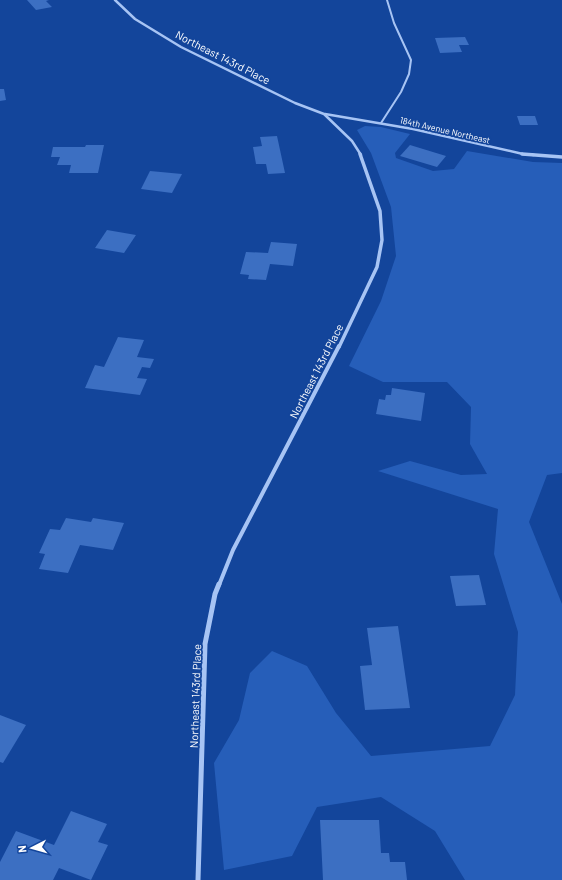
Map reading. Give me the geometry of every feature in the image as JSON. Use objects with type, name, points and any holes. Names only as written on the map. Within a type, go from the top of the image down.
[{"type":"street","name":"Northeast 143rd Place","points":[[115,0],[135,18],[181,47],[296,103],[324,114],[352,141],[362,157],[380,211],[382,240],[377,268],[335,354],[232,550],[215,594],[205,644],[198,880]]},
{"type":"street","name":"184th Avenue Northeast","points":[[324,114],[381,123],[523,154],[562,157]]},
{"type":"lane","points":[[381,123],[401,92],[409,74],[411,60],[394,23],[388,0]]},
{"type":"shaded area","points":[[365,126],[381,127],[410,134],[395,153],[396,158],[433,171],[454,169],[467,151],[533,162],[562,163],[562,473],[547,475],[529,522],[562,604],[562,880],[465,880],[435,831],[381,797],[317,807],[292,856],[224,870],[214,763],[239,720],[250,673],[272,651],[307,666],[336,713],[371,756],[490,746],[515,695],[518,632],[494,554],[498,509],[378,471],[410,461],[461,475],[487,474],[470,444],[471,407],[447,382],[383,382],[349,366],[381,301],[396,256],[391,207],[371,153],[357,130]]},
{"type":"building","points":[[27,0],[49,0],[46,1],[52,7],[36,10]]},
{"type":"building","points":[[465,37],[469,45],[459,45],[462,52],[440,53],[435,38]]},
{"type":"building","points":[[0,89],[4,89],[6,100],[0,101]]},
{"type":"building","points":[[517,116],[535,116],[538,125],[520,125]]},
{"type":"building","points":[[277,136],[285,173],[268,174],[266,164],[256,164],[253,147],[262,146],[260,137]]},
{"type":"building","points":[[86,145],[104,145],[98,173],[69,173],[71,165],[57,165],[60,157],[51,157],[53,147],[85,147]]},
{"type":"building","points":[[410,145],[446,156],[437,167],[400,156]]},
{"type":"building","points":[[150,171],[182,174],[172,193],[141,189]]},
{"type":"building","points":[[107,230],[136,235],[124,253],[95,248]]},
{"type":"building","points":[[271,242],[297,244],[293,266],[270,264],[266,280],[248,279],[249,275],[240,274],[246,252],[268,253]]},
{"type":"building","points":[[118,337],[144,340],[137,357],[154,359],[150,368],[142,367],[137,378],[147,379],[140,395],[85,388],[95,365],[104,367]]},
{"type":"building","points":[[392,388],[425,393],[421,421],[376,414],[379,399],[385,400],[386,395],[391,395]]},
{"type":"building","points":[[66,518],[91,522],[93,518],[124,523],[113,550],[80,545],[68,573],[39,569],[45,554],[39,553],[50,529],[60,530]]},
{"type":"building","points":[[479,575],[486,605],[456,606],[450,576]]},
{"type":"building","points":[[398,626],[410,708],[365,710],[360,666],[372,665],[367,628]]},
{"type":"building","points":[[0,715],[26,725],[3,763],[0,762]]},
{"type":"building","points":[[71,811],[107,824],[98,842],[108,845],[91,880],[59,868],[53,880],[0,880],[0,862],[16,831],[54,845]]},
{"type":"building","points":[[320,820],[379,820],[381,853],[389,853],[390,862],[405,862],[407,880],[323,880]]}]
